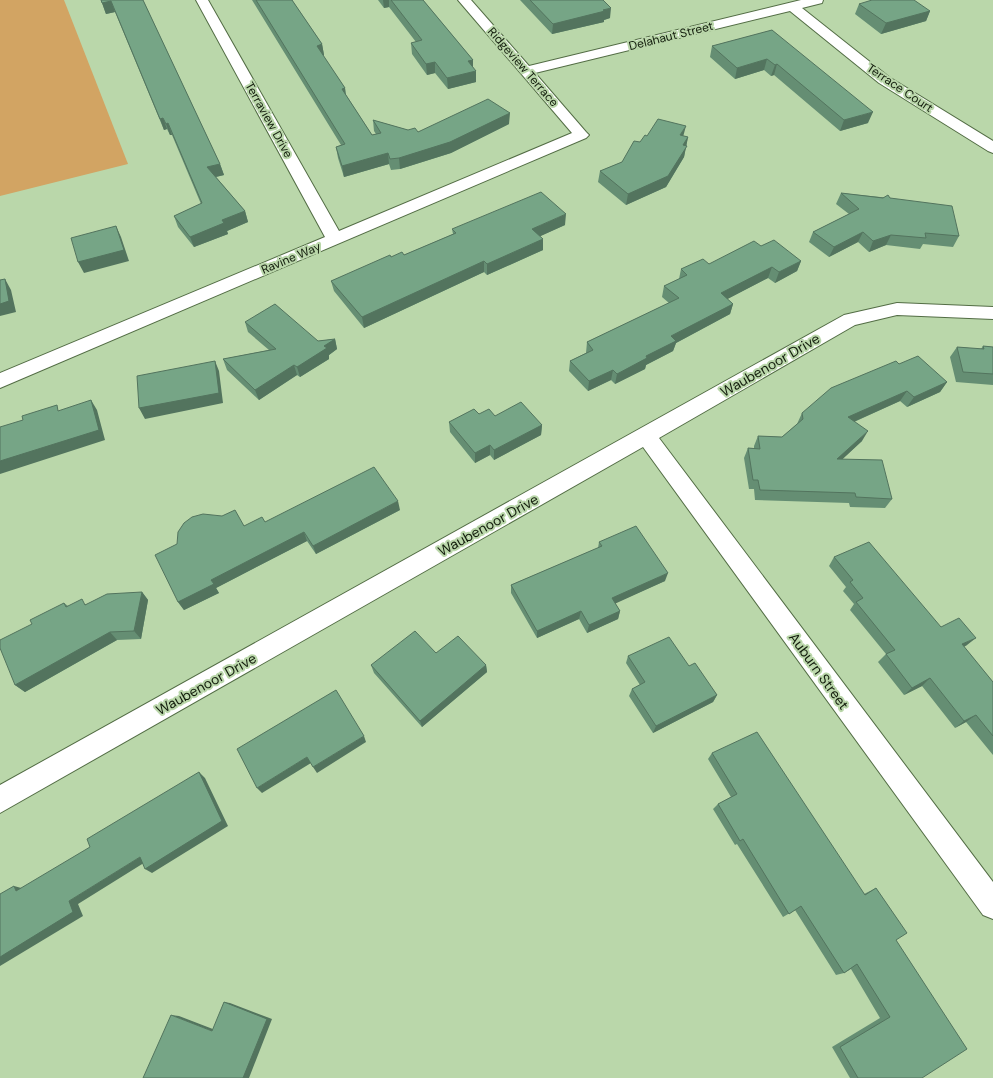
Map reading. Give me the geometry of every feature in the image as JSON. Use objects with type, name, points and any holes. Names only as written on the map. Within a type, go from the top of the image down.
[{"type":"street","name":"Terraview Drive","points":[[202,0],[335,239]]},
{"type":"street","name":"Ridgeview Terrace","points":[[464,0],[581,135]]},
{"type":"street","name":"Delahaut Street","points":[[526,71],[817,0]]},
{"type":"street","name":"Terrace Court","points":[[792,6],[884,80],[993,148]]},
{"type":"street","name":"Ravine Way","points":[[0,381],[581,135]]},
{"type":"street","name":"Waubenoor Drive","points":[[0,800],[850,320],[897,310],[993,313]]},
{"type":"street","name":"Auburn Street","points":[[646,436],[993,905]]},
{"type":"shaded area","points":[[0,0],[64,0],[128,164],[0,196]]},
{"type":"building","points":[[101,0],[143,0],[220,164],[207,167],[245,211],[222,220],[224,223],[190,237],[174,216],[202,203],[168,123],[166,124],[163,118],[160,119],[111,1],[102,3]]},
{"type":"building","points":[[256,0],[292,0],[322,44],[317,46],[345,88],[342,89],[372,135],[381,133],[373,120],[408,130],[415,128],[418,132],[488,99],[510,113],[450,142],[399,158],[390,159],[388,153],[342,166],[336,147],[345,144]]},
{"type":"building","points":[[391,0],[423,0],[473,60],[468,61],[476,71],[447,78],[435,62],[426,64],[411,43],[422,40]]},
{"type":"building","points":[[530,0],[603,0],[611,8],[603,10],[605,11],[553,24]]},
{"type":"building","points":[[872,0],[914,0],[930,11],[886,23],[859,4]]},
{"type":"building","points":[[772,30],[873,112],[844,120],[777,64],[775,65],[767,59],[737,68],[712,46]]},
{"type":"building","points":[[658,119],[686,126],[680,135],[688,137],[683,145],[687,146],[668,176],[628,194],[600,171],[622,162],[634,141],[640,142],[645,135],[647,136]]},
{"type":"building","points":[[541,192],[566,214],[532,229],[543,239],[487,264],[484,261],[362,317],[331,281],[390,255],[391,257],[402,252],[404,255],[456,233],[452,229]]},
{"type":"building","points":[[841,193],[883,198],[888,195],[890,198],[952,206],[959,236],[925,233],[926,238],[891,235],[873,241],[863,232],[834,247],[813,232],[859,209]]},
{"type":"building","points":[[116,226],[124,250],[78,262],[71,238]]},
{"type":"building","points":[[774,240],[801,261],[779,272],[772,267],[721,293],[733,304],[671,336],[676,341],[646,356],[647,358],[617,374],[613,370],[589,381],[570,361],[593,350],[587,342],[679,298],[664,286],[687,275],[681,269],[703,259],[709,264],[754,241],[761,246]]},
{"type":"building","points":[[5,279],[9,301],[0,304],[0,280]]},
{"type":"building","points":[[275,304],[318,341],[335,339],[324,346],[327,348],[297,367],[294,365],[255,390],[223,359],[276,349],[245,322]]},
{"type":"building","points":[[983,346],[993,347],[993,374],[963,372],[957,347],[984,349]]},
{"type":"building","points":[[918,356],[947,382],[914,397],[907,391],[848,417],[868,431],[837,459],[882,460],[892,499],[856,497],[855,493],[760,490],[758,480],[753,480],[748,448],[760,449],[758,436],[782,437],[803,419],[802,413],[831,388],[896,361],[899,364]]},
{"type":"building","points":[[215,361],[219,393],[139,408],[137,376]]},
{"type":"building","points":[[91,400],[99,430],[0,461],[0,427],[23,420],[22,416],[57,405],[58,411]]},
{"type":"building","points":[[521,402],[542,425],[494,450],[490,445],[475,453],[449,422],[474,409],[479,414],[489,409],[495,416]]},
{"type":"building","points":[[374,467],[398,501],[313,546],[304,532],[211,580],[214,584],[178,602],[155,555],[177,544],[178,532],[184,523],[192,517],[203,514],[222,516],[235,510],[244,526],[262,517],[265,522]]},
{"type":"building","points":[[636,526],[668,573],[612,598],[620,611],[589,625],[581,611],[537,631],[511,585],[602,546],[599,542]]},
{"type":"building","points":[[869,542],[941,627],[959,618],[976,638],[962,644],[993,682],[993,736],[976,715],[964,721],[930,678],[912,688],[886,654],[895,650],[856,602],[863,598],[850,582],[853,580],[834,557]]},
{"type":"building","points":[[142,592],[134,631],[110,632],[15,685],[0,648],[0,640],[32,624],[30,620],[64,603],[66,607],[82,599],[85,605],[107,594]]},
{"type":"building","points":[[415,631],[436,653],[458,636],[486,665],[420,721],[371,665]]},
{"type":"building","points":[[669,637],[689,666],[695,663],[717,695],[656,726],[632,689],[645,682],[628,656]]},
{"type":"building","points":[[336,690],[364,736],[313,767],[307,757],[257,788],[237,749]]},
{"type":"building","points":[[757,732],[865,895],[876,888],[907,933],[896,940],[967,1049],[922,1078],[858,1078],[840,1047],[890,1017],[857,964],[844,973],[801,906],[789,914],[743,839],[740,841],[718,804],[737,794],[712,753]]},
{"type":"building","points":[[199,772],[222,821],[145,869],[140,857],[69,901],[73,912],[0,957],[0,894],[14,886],[16,891],[90,847],[87,839]]},
{"type":"building","points":[[224,1002],[267,1019],[243,1078],[143,1078],[171,1015],[212,1031]]}]
